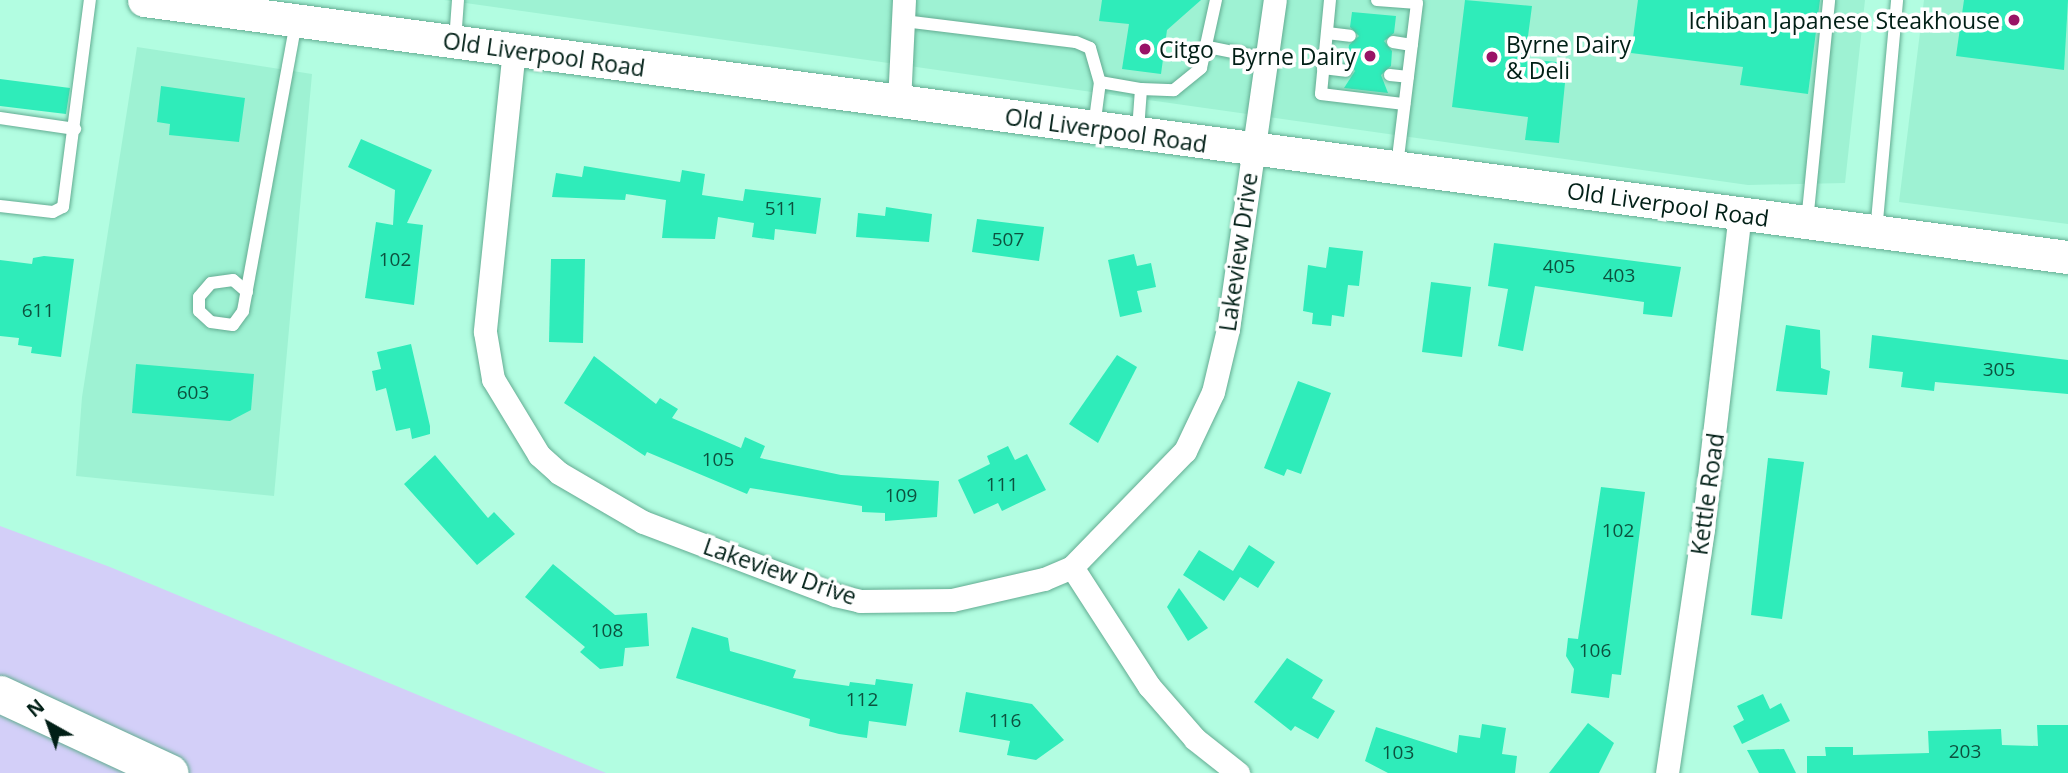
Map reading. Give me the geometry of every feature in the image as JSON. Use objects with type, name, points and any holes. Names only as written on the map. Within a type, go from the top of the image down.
[{"type":"main road","name":"Old Liverpool Road","points":[[144,0],[296,10],[455,41],[1253,150],[2068,257]]},
{"type":"main road","points":[[0,694],[170,773]]},
{"type":"street","name":"Lakeview Drive","points":[[514,49],[485,332],[494,379],[538,455],[559,473],[643,522],[860,601],[952,600],[1044,579],[1072,567],[1185,451],[1213,392],[1275,0]]},
{"type":"street","points":[[899,102],[904,10]]},
{"type":"street","name":"Kettle Road","points":[[1667,773],[1703,528],[1740,214]]},
{"type":"street","points":[[1072,567],[1149,686],[1195,739],[1238,773]]},
{"type":"lane","points":[[0,206],[53,212],[63,207],[90,0]]},
{"type":"lane","points":[[455,41],[458,0]]},
{"type":"lane","points":[[1100,82],[1141,89],[1174,90],[1191,81],[1208,47],[1216,0]]},
{"type":"lane","points":[[1330,0],[1321,94],[1404,104]]},
{"type":"lane","points":[[1377,0],[1419,2],[1397,169]]},
{"type":"lane","points":[[1807,223],[1829,0]]},
{"type":"lane","points":[[1876,232],[1897,0]]},
{"type":"lane","points":[[247,292],[296,10]]},
{"type":"lane","points":[[904,10],[1076,42],[1097,59],[1100,82],[1094,127]]},
{"type":"lane","points":[[1326,33],[1350,36]]},
{"type":"lane","points":[[1393,42],[1412,45]]},
{"type":"lane","points":[[1208,47],[1267,59]]},
{"type":"lane","points":[[1323,68],[1346,71]]},
{"type":"lane","points":[[1390,75],[1408,78]]},
{"type":"lane","points":[[1138,134],[1141,89]]},
{"type":"lane","points":[[0,118],[75,129]]},
{"type":"shaded area","points":[[444,0],[1865,0],[1845,183],[1748,185]]},
{"type":"shaded area","points":[[1924,0],[2068,0],[2068,224],[1899,202]]},
{"type":"shaded area","points":[[137,47],[312,74],[274,496],[76,476],[82,397]]},
{"type":"shaded area","points":[[0,526],[110,567],[606,773],[0,773]]},
{"type":"building","points":[[1102,0],[1201,0],[1167,30],[1161,74],[1122,69],[1129,24],[1099,21]]},
{"type":"building","name":"Byrne Dairy & Deli","points":[[1465,0],[1532,6],[1525,59],[1567,63],[1559,143],[1525,140],[1528,117],[1452,107]]},
{"type":"building","points":[[1638,0],[1820,0],[1808,94],[1740,85],[1743,67],[1631,53]]},
{"type":"building","name":"Ichiban Japanese Steakhouse","points":[[1964,0],[2068,0],[2064,70],[1956,56]]},
{"type":"building","name":"Byrne Dairy","points":[[1352,12],[1396,16],[1394,33],[1384,41],[1392,51],[1391,66],[1381,75],[1388,93],[1344,88],[1355,71],[1347,62],[1349,45],[1359,36],[1350,27]]},
{"type":"building","points":[[0,79],[70,88],[66,114],[0,106]]},
{"type":"building","points":[[161,86],[245,98],[239,142],[169,135],[170,124],[157,122]]},
{"type":"building","points":[[361,139],[432,170],[407,223],[423,225],[414,305],[365,298],[376,222],[393,225],[395,190],[348,167]]},
{"type":"building","points":[[584,166],[680,182],[682,170],[705,174],[702,195],[743,201],[745,189],[821,198],[816,234],[775,229],[774,240],[752,237],[754,223],[718,217],[715,239],[662,238],[666,200],[626,194],[625,200],[552,197],[556,173],[582,177]]},
{"type":"building","points":[[886,207],[932,214],[929,242],[856,237],[858,213],[885,216]]},
{"type":"building","points":[[977,219],[1044,227],[1039,261],[972,252]]},
{"type":"building","points":[[1494,243],[1681,267],[1672,317],[1643,314],[1644,302],[1535,286],[1523,351],[1498,346],[1508,289],[1488,286]]},
{"type":"building","points":[[1329,247],[1363,251],[1359,286],[1348,285],[1344,317],[1332,315],[1331,326],[1312,324],[1313,313],[1303,311],[1308,265],[1326,268]]},
{"type":"building","points":[[1134,254],[1137,266],[1151,263],[1156,287],[1137,291],[1142,312],[1120,317],[1108,260]]},
{"type":"building","points":[[44,256],[74,259],[61,357],[31,353],[32,347],[18,345],[19,338],[0,336],[0,260],[32,264],[33,258]]},
{"type":"building","points":[[551,259],[585,259],[583,343],[549,342]]},
{"type":"building","points":[[1431,282],[1471,287],[1462,357],[1422,352]]},
{"type":"building","points":[[1786,325],[1820,330],[1821,368],[1830,371],[1827,395],[1776,391]]},
{"type":"building","points":[[1872,335],[2068,360],[2068,394],[1935,382],[1934,391],[1901,387],[1903,372],[1869,368]]},
{"type":"building","points":[[411,344],[430,426],[430,434],[412,439],[410,428],[396,431],[386,388],[376,391],[372,371],[381,369],[377,352]]},
{"type":"building","points":[[1117,355],[1137,367],[1098,443],[1069,424]]},
{"type":"building","points":[[594,356],[656,404],[660,398],[678,409],[672,418],[741,448],[745,437],[765,446],[760,458],[841,475],[939,481],[937,517],[885,521],[885,513],[862,512],[862,506],[750,488],[747,494],[647,452],[645,456],[564,403]]},
{"type":"building","points":[[136,364],[254,374],[251,410],[230,421],[132,413]]},
{"type":"building","points":[[1298,381],[1331,393],[1301,474],[1287,469],[1284,476],[1264,468]]},
{"type":"building","points":[[1008,446],[1015,460],[1027,454],[1046,490],[1002,511],[998,503],[974,514],[958,480],[990,464],[987,456]]},
{"type":"building","points":[[435,455],[488,518],[494,512],[515,534],[477,565],[404,484]]},
{"type":"building","points":[[1768,458],[1804,462],[1782,619],[1751,615]]},
{"type":"building","points":[[1601,487],[1645,492],[1621,675],[1612,674],[1609,698],[1571,693],[1574,669],[1566,656],[1568,638],[1578,639]]},
{"type":"building","points":[[1249,545],[1275,562],[1258,588],[1240,577],[1224,601],[1183,575],[1199,550],[1233,571]]},
{"type":"building","points":[[553,564],[615,615],[647,613],[649,646],[625,648],[623,666],[600,669],[580,652],[585,647],[525,597]]},
{"type":"building","points":[[1179,588],[1208,628],[1188,641],[1167,607]]},
{"type":"building","points":[[692,627],[728,638],[730,651],[796,670],[793,678],[849,686],[850,682],[875,685],[876,679],[913,684],[906,726],[869,721],[867,738],[839,734],[809,726],[810,719],[676,678]]},
{"type":"building","points":[[1287,658],[1323,680],[1312,698],[1335,711],[1318,739],[1295,726],[1291,731],[1254,702]]},
{"type":"building","points":[[966,692],[1032,704],[1064,740],[1036,760],[1007,755],[1010,741],[959,732]]},
{"type":"building","points":[[1763,694],[1770,709],[1781,703],[1790,721],[1742,744],[1733,726],[1744,720],[1737,706]]},
{"type":"building","points":[[1588,723],[1614,743],[1599,773],[1549,773]]},
{"type":"building","points":[[1482,724],[1506,728],[1502,754],[1517,756],[1515,773],[1388,773],[1365,761],[1376,727],[1457,753],[1459,735],[1480,738]]},
{"type":"building","points":[[2037,725],[2068,725],[2068,773],[1807,773],[1807,756],[1826,756],[1825,747],[1853,747],[1853,755],[1929,753],[1928,731],[2001,729],[2002,745],[2038,746]]},
{"type":"building","points":[[1784,749],[1796,773],[1759,773],[1747,750]]},
{"type":"place","name":"Ichiban Japanese Steakhouse","points":[[2014,20]]},
{"type":"place","name":"Citgo","points":[[1145,49]]},
{"type":"place","name":"Byrne Dairy","points":[[1370,56]]},
{"type":"place","name":"Byrne Dairy & Deli","points":[[1492,57]]}]
